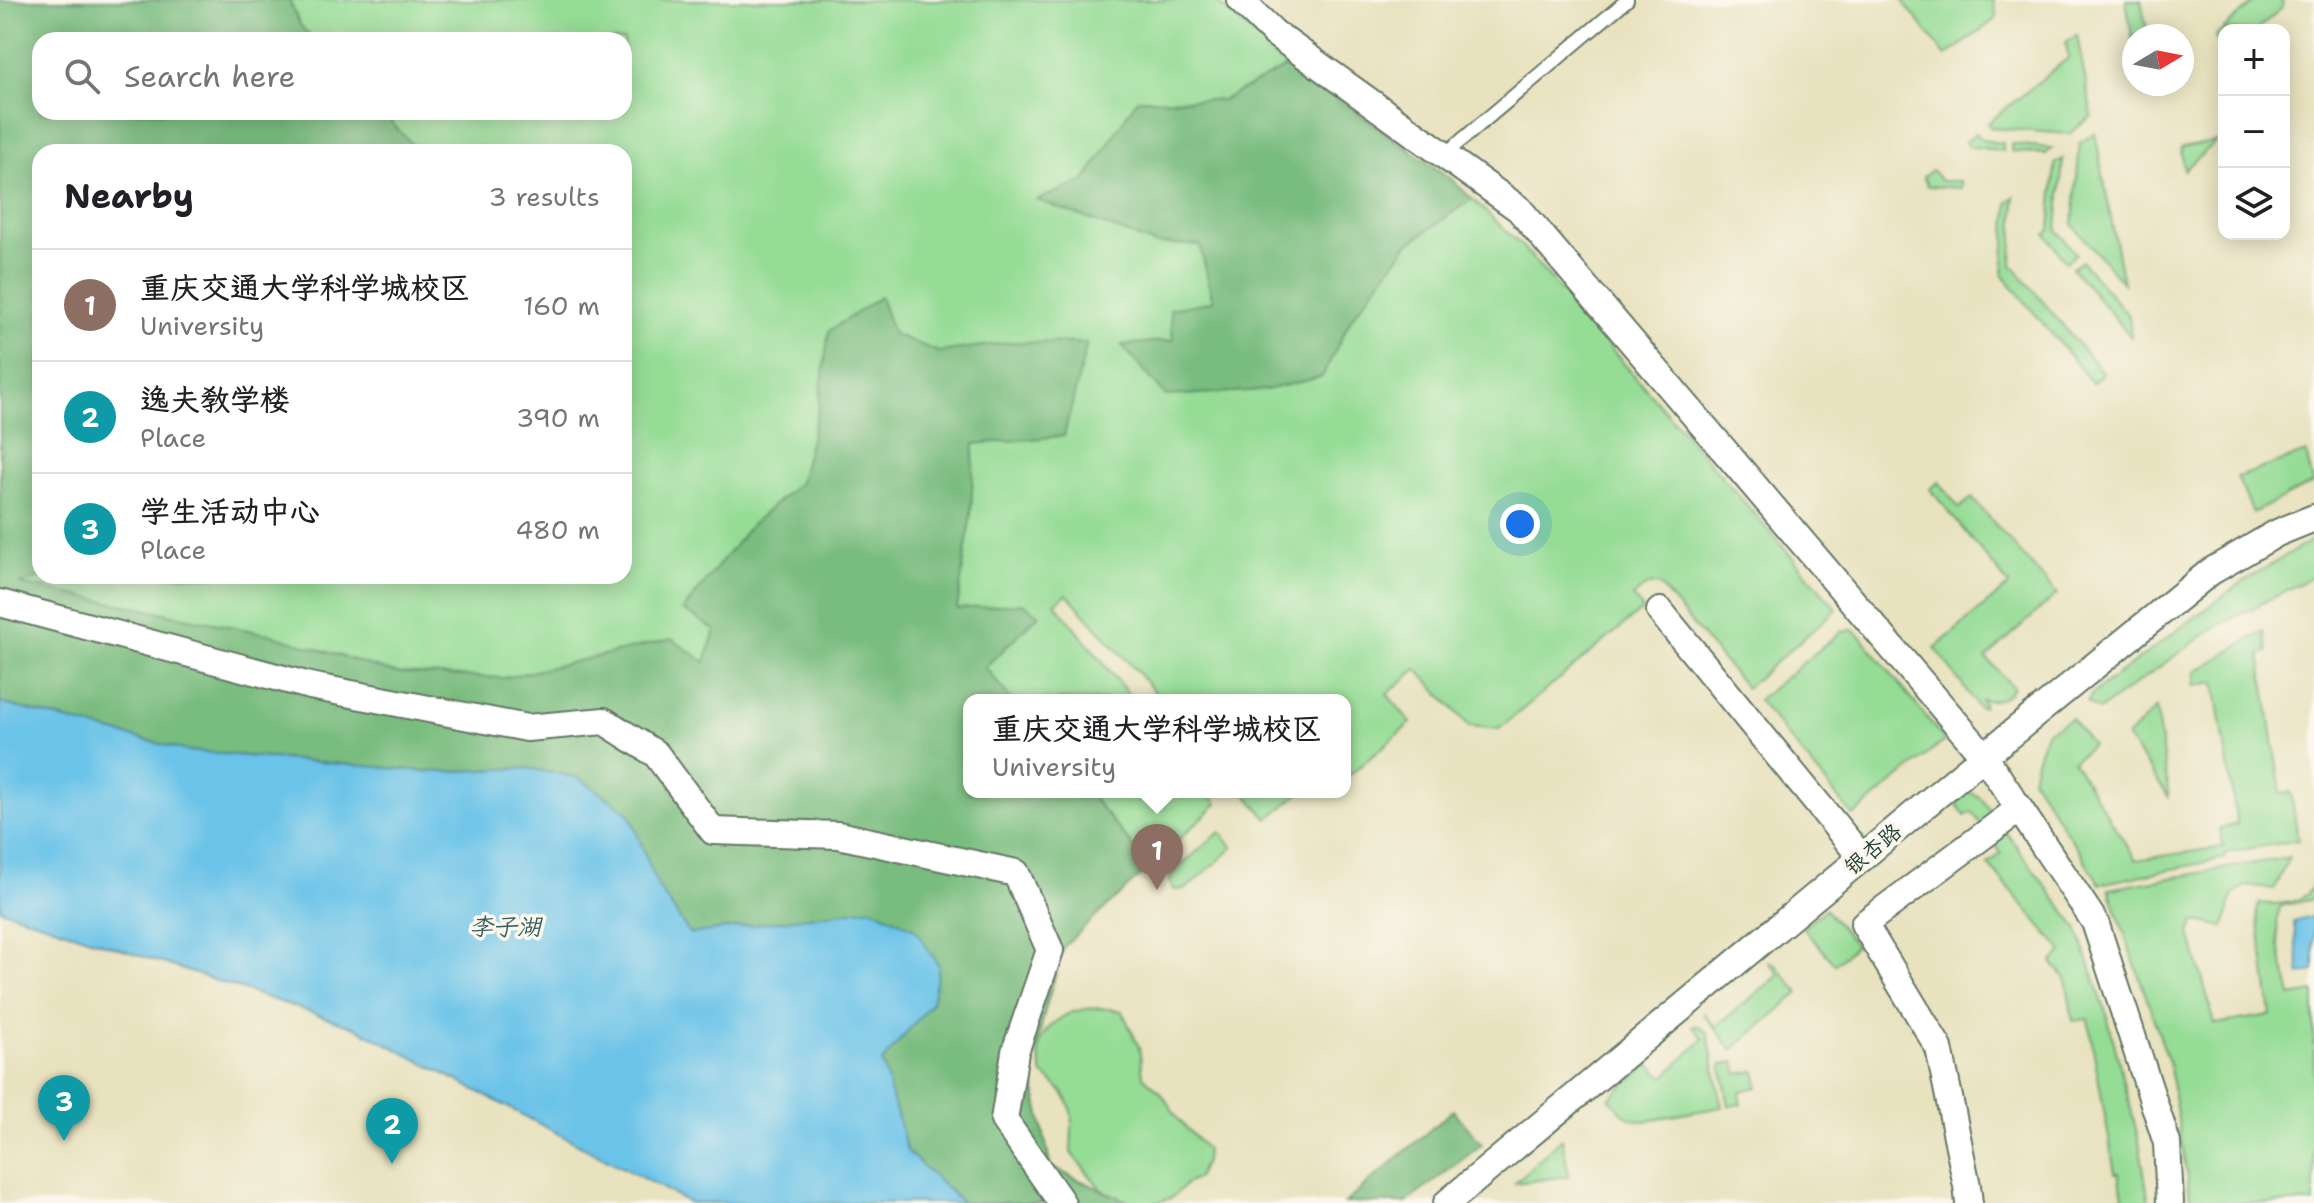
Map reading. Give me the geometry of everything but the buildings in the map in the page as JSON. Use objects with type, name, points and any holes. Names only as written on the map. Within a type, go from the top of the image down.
[{"type":"street","points":[[1240,0],[1274,33],[1519,209],[1984,756],[2095,922],[2167,1143],[2170,1203]]},
{"type":"street","name":"银杏路","points":[[1447,1203],[2210,572],[2277,533],[2314,518]]},
{"type":"street","points":[[0,603],[310,686],[527,728],[604,721],[656,754],[713,831],[838,835],[1016,873],[1050,950],[1015,1052],[1004,1120],[1062,1203]]},
{"type":"street","points":[[1660,611],[1862,858]]},
{"type":"street","points":[[1969,1203],[1939,1048],[1864,924],[2019,809]]},
{"type":"lane","points":[[1444,155],[1627,0]]},
{"type":"green space","points":[[0,0],[1214,0],[1290,65],[1451,179],[1520,244],[1837,609],[1746,688],[1661,587],[1649,585],[1633,597],[1643,609],[1499,729],[1469,726],[1417,669],[1387,694],[1411,723],[1351,774],[1351,694],[1157,694],[1067,594],[1055,603],[1128,694],[963,694],[963,798],[1212,798],[1217,804],[1064,946],[1045,1009],[1031,1072],[1050,1167],[1102,1190],[1071,1153],[1072,1118],[1068,1100],[1043,1075],[1039,1047],[1048,1029],[1075,1011],[1103,1008],[1122,1011],[1139,1047],[1143,1076],[1161,1093],[1179,1120],[1206,1149],[1205,1162],[1197,1178],[1171,1198],[1153,1203],[962,1203],[690,934],[658,887],[629,813],[0,703]]},
{"type":"green space","points":[[0,0],[289,0],[307,32],[32,32],[32,120],[389,120],[412,144],[32,144],[32,580],[20,584],[273,635],[395,673],[504,678],[672,639],[705,662],[715,630],[683,610],[750,526],[800,482],[818,410],[829,331],[880,297],[893,334],[939,352],[1012,342],[1087,343],[1064,436],[974,444],[971,514],[957,609],[1023,603],[1039,615],[985,667],[1007,694],[963,694],[963,798],[1093,798],[1150,867],[1064,946],[1045,1009],[1031,1072],[1051,1168],[1131,1203],[962,1203],[907,1151],[882,1061],[932,1002],[939,966],[872,908],[690,934],[657,885],[629,813],[527,768],[435,772],[188,751],[0,703]]},
{"type":"green space","points":[[1902,0],[1993,0],[1997,18],[1946,56]]},
{"type":"green space","points":[[2126,0],[2141,0],[2146,24],[2130,24]]},
{"type":"green space","points":[[2256,0],[2282,0],[2283,7],[2263,24],[2229,24]]},
{"type":"green space","points":[[2077,35],[2092,116],[2069,134],[1991,128],[1988,123],[2068,58],[2066,42]]},
{"type":"green space","points":[[1290,65],[1451,179],[1472,199],[1408,244],[1351,319],[1322,377],[1266,390],[1166,396],[1122,345],[1173,340],[1170,309],[1213,301],[1200,245],[1155,244],[1037,200],[1085,181],[1137,99],[1223,100]]},
{"type":"green space","points":[[1976,133],[1982,140],[2003,143],[2003,151],[1968,146],[1965,142]]},
{"type":"green space","points":[[2095,133],[2123,283],[2073,225],[2080,143]]},
{"type":"green space","points":[[2217,141],[2184,170],[2181,148]]},
{"type":"green space","points":[[2011,144],[2052,148],[2046,154],[2011,151]]},
{"type":"green space","points":[[2063,159],[2057,230],[2076,254],[2066,262],[2046,234],[2050,230],[2055,164]]},
{"type":"green space","points":[[1932,170],[1941,181],[1961,181],[1961,188],[1928,186],[1923,177]]},
{"type":"green space","points":[[2015,196],[2012,265],[2103,373],[2092,383],[2003,275],[2008,203]]},
{"type":"green space","points":[[2082,261],[2129,316],[2131,337],[2072,268]]},
{"type":"green space","points":[[2306,453],[2313,483],[2253,513],[2237,477]]},
{"type":"green space","points":[[1939,482],[1959,508],[1972,498],[2057,594],[1986,658],[2013,687],[2000,699],[1981,700],[1984,707],[1979,708],[1935,648],[2009,585],[1930,489]]},
{"type":"green space","points":[[2314,539],[2314,576],[2214,628],[2099,710],[2087,703],[2092,694],[2245,580]]},
{"type":"green space","points":[[2263,631],[2268,652],[2260,654],[2281,793],[2291,792],[2298,840],[2225,853],[2226,858],[2100,884],[2032,778],[2046,732],[2071,718],[2092,745],[2073,761],[2136,860],[2223,847],[2220,829],[2237,824],[2215,682],[2194,686],[2196,672]]},
{"type":"green space","points":[[1841,632],[1857,632],[1945,740],[1853,816],[1758,700]]},
{"type":"green space","points":[[2156,708],[2169,798],[2127,737]]},
{"type":"green space","points":[[1966,790],[1980,797],[2077,928],[2107,1015],[2139,1141],[2149,1203],[2124,1203],[2119,1173],[2115,1173],[2088,1019],[2073,1021],[2066,979],[2052,962],[2063,952],[1988,864],[2001,853],[1972,812],[1965,816],[1953,799]]},
{"type":"green space","points":[[1249,798],[1294,798],[1268,819]]},
{"type":"green space","points":[[1220,832],[1233,848],[1186,889],[1173,890],[1171,874]]},
{"type":"green space","points":[[2289,857],[2274,889],[2248,885],[2233,894],[2224,927],[2194,922],[2190,934],[2215,1024],[2271,1015],[2257,910],[2259,903],[2278,904],[2297,900],[2307,894],[2314,883],[2314,899],[2281,906],[2277,925],[2291,996],[2314,992],[2314,1203],[2191,1203],[2169,1063],[2109,889]]},
{"type":"green space","points":[[1825,909],[1856,945],[1835,964],[1803,928]]},
{"type":"green space","points":[[1768,961],[1775,964],[1799,993],[1732,1050],[1703,1013],[1715,1027],[1779,975]]},
{"type":"green space","points":[[1697,1025],[1708,1033],[1722,1107],[1644,1121],[1624,1114],[1609,1098],[1649,1064],[1664,1077],[1704,1039],[1693,1026]]},
{"type":"green space","points":[[1734,1062],[1738,1074],[1755,1071],[1758,1087],[1740,1091],[1741,1104],[1729,1106],[1721,1065]]},
{"type":"green space","points":[[1453,1110],[1482,1144],[1406,1203],[1345,1203]]},
{"type":"green space","points":[[1562,1138],[1569,1176],[1515,1183]]},
{"type":"water","name":"李子湖","points":[[0,703],[188,751],[435,772],[527,768],[579,778],[629,813],[658,887],[690,934],[872,908],[915,929],[939,966],[932,1002],[882,1062],[907,1151],[962,1203],[690,1203],[355,1027],[0,909]]},
{"type":"water","points":[[2314,916],[2314,971],[2300,974],[2294,922]]},
{"type":"place","name":"重庆交通大学科学城校区","points":[[1157,890]]},
{"type":"place","name":"学生活动中心","points":[[64,1141]]},
{"type":"place","name":"逸夫教学楼","points":[[392,1164]]}]
